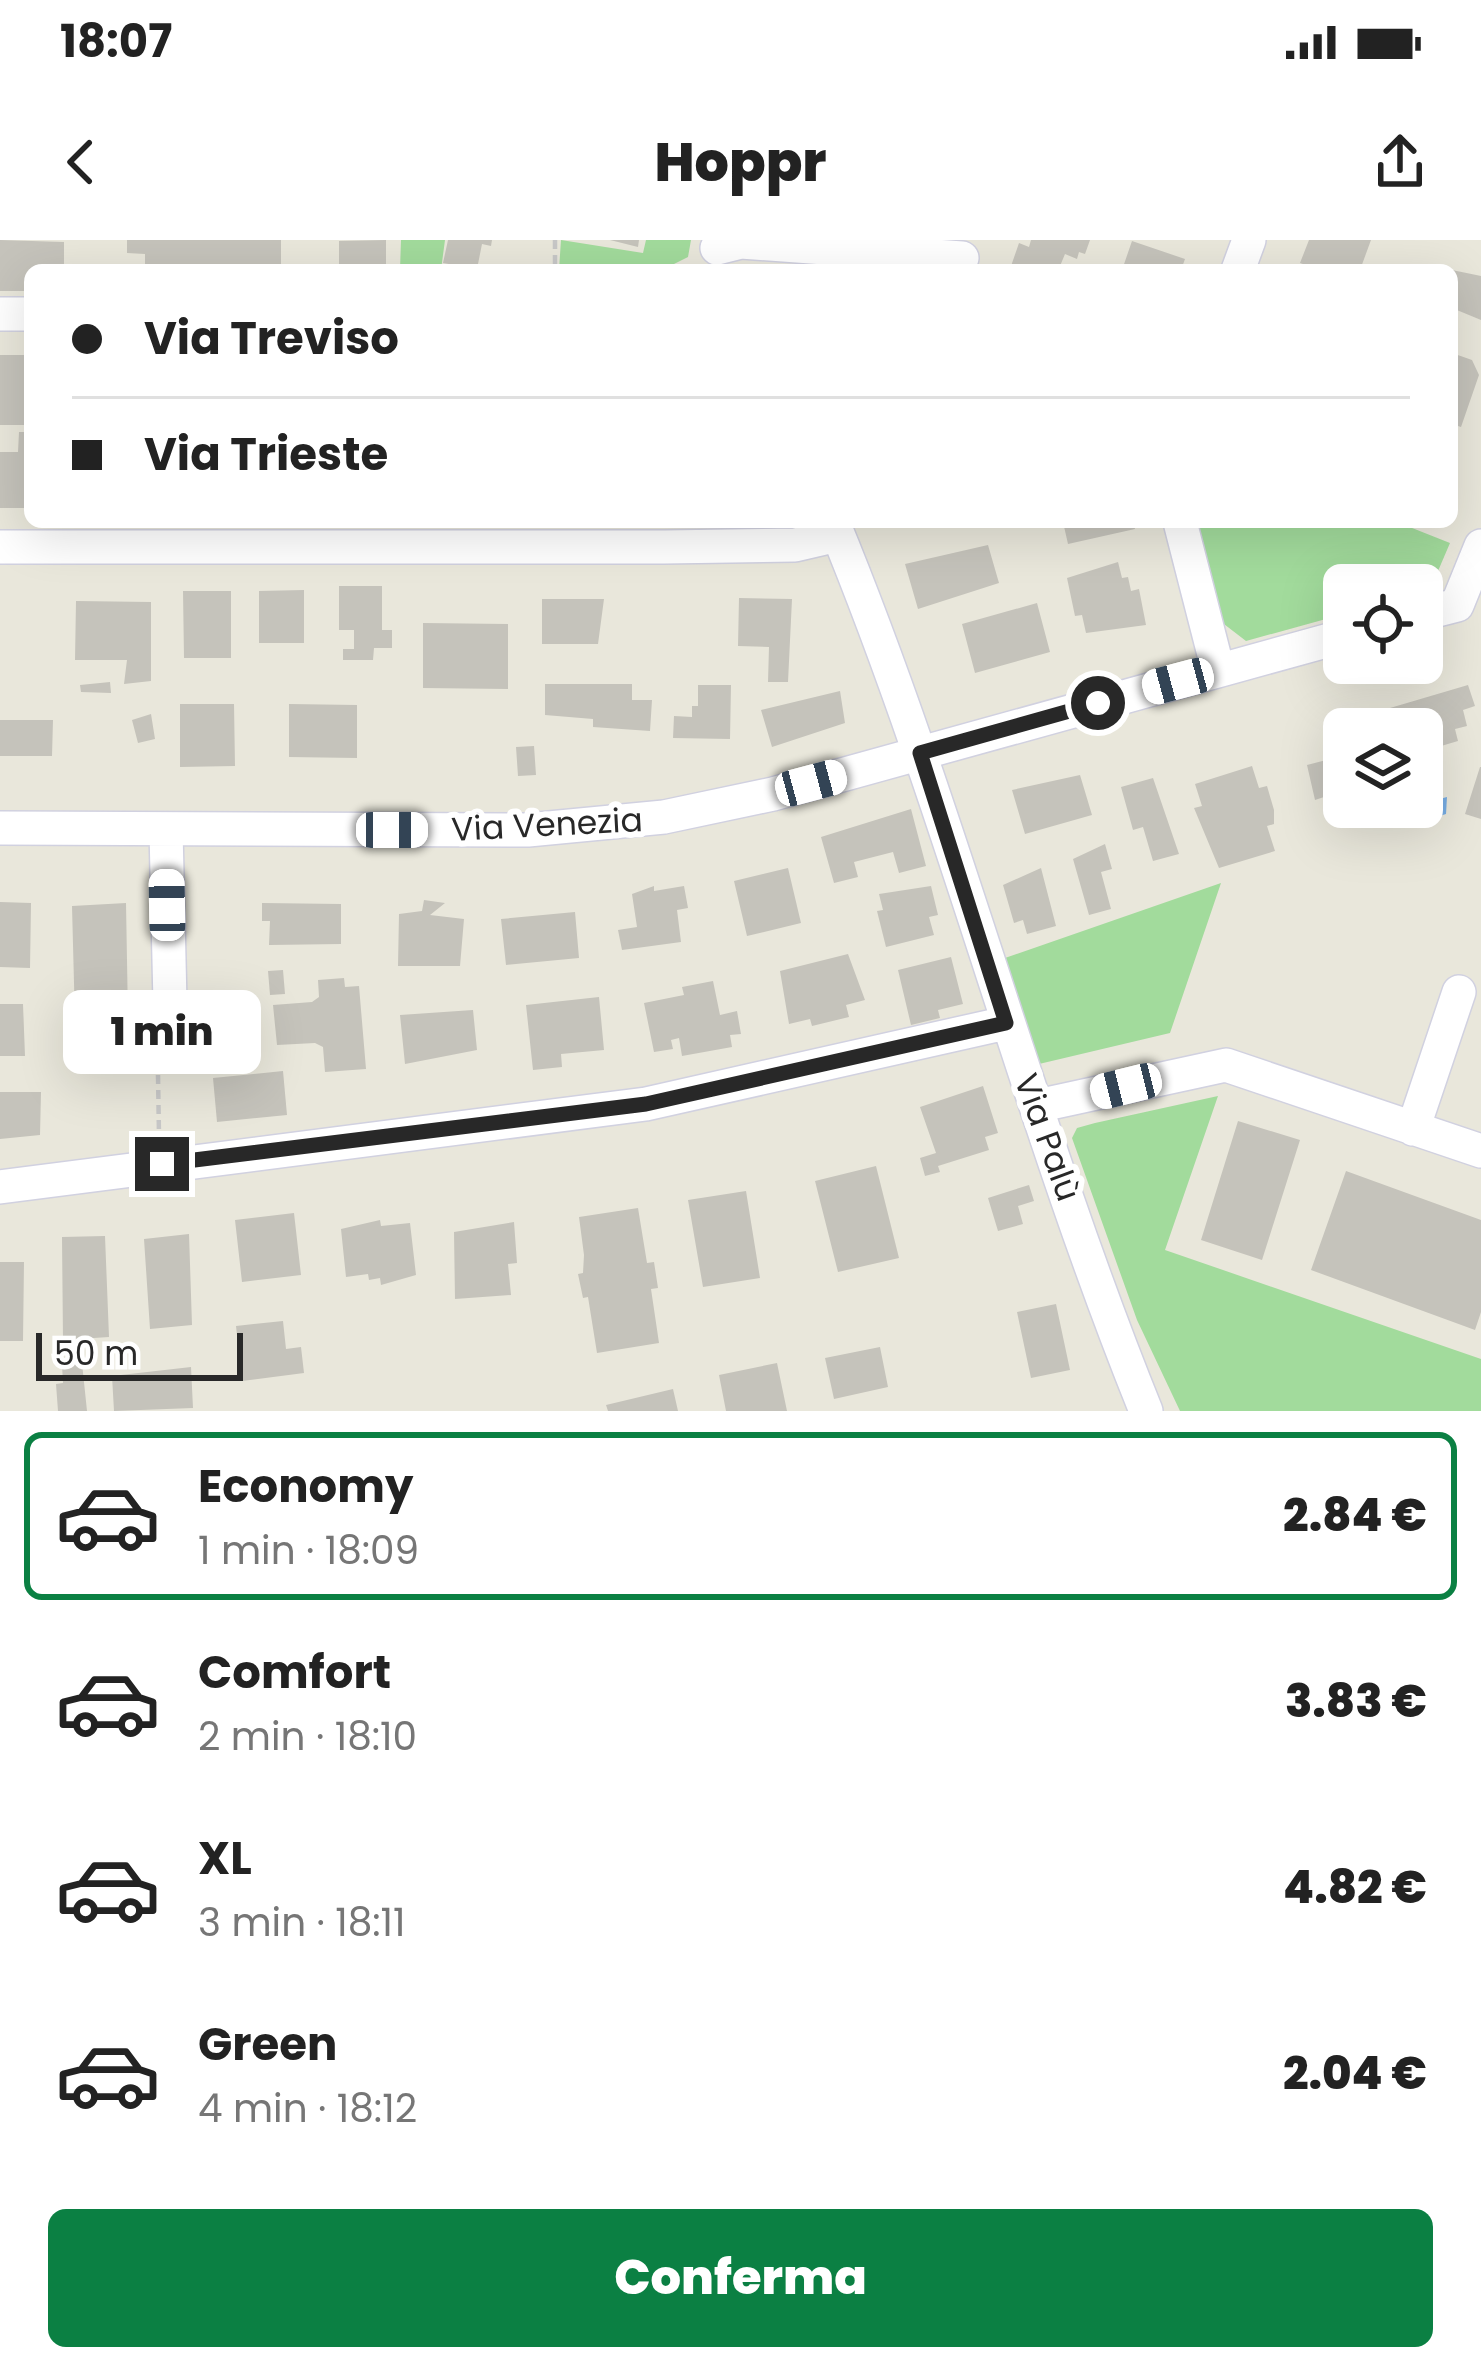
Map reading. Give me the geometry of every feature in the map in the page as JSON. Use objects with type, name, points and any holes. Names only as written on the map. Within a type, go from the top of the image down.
[{"type":"street","points":[[718,253],[741,242],[962,258]]},
{"type":"street","points":[[1182,528],[1218,670]]},
{"type":"street","points":[[0,547],[795,545],[836,529]]},
{"type":"street","name":"Via Palù","points":[[836,529],[920,753],[1006,1023],[1147,1411]]},
{"type":"street","points":[[1469,609],[1481,546]]},
{"type":"street","name":"Via Venezia","points":[[0,828],[596,826],[773,794],[1323,642]]},
{"type":"street","points":[[166,830],[171,1046],[235,1043]]},
{"type":"street","points":[[1413,1129],[1460,992]]},
{"type":"street","points":[[0,1187],[646,1104],[1006,1023]]},
{"type":"street","points":[[1037,1106],[1226,1065],[1481,1150]]},
{"type":"path","points":[[158,1063],[162,1164]]},
{"type":"green space","points":[[401,240],[445,240],[442,264],[400,264]]},
{"type":"green space","points":[[561,240],[643,253],[646,240],[691,240],[688,257],[674,264],[559,264]]},
{"type":"green space","points":[[1197,528],[1412,528],[1450,543],[1441,564],[1323,564],[1323,620],[1246,641],[1220,621]]},
{"type":"green space","points":[[1221,883],[1170,1033],[1039,1064],[1002,959]]},
{"type":"green space","points":[[1218,1096],[1165,1250],[1481,1359],[1481,1411],[1180,1411],[1137,1320],[1072,1138],[1077,1128]]},
{"type":"building","points":[[0,240],[64,242],[64,264],[24,264],[24,291],[0,291]]},
{"type":"building","points":[[127,240],[281,240],[281,264],[145,264],[145,254],[127,253]]},
{"type":"building","points":[[386,240],[386,264],[339,264],[339,241]]},
{"type":"building","points":[[448,240],[492,240],[491,246],[482,244],[478,264],[443,263]]},
{"type":"building","points":[[610,240],[639,240],[638,247]]},
{"type":"building","points":[[1031,240],[1090,240],[1085,254],[1079,252],[1077,259],[1065,254],[1061,264],[1012,264],[1019,243],[1029,247]]},
{"type":"building","points":[[1309,240],[1371,240],[1362,264],[1300,263]]},
{"type":"building","points":[[1132,241],[1185,259],[1183,264],[1124,264]]},
{"type":"building","points":[[1458,271],[1481,276],[1481,320],[1458,310]]},
{"type":"building","points":[[0,355],[24,355],[24,425],[0,425]]},
{"type":"building","points":[[1458,355],[1472,360],[1479,375],[1461,427]]},
{"type":"building","points":[[19,432],[24,432],[24,508],[0,508],[0,452],[18,452]]},
{"type":"building","points":[[1064,528],[1135,529],[1068,544]]},
{"type":"building","points":[[988,545],[999,583],[918,609],[905,564]]},
{"type":"building","points":[[1118,562],[1131,591],[1139,589],[1146,625],[1086,633],[1082,615],[1075,616],[1067,578]]},
{"type":"building","points":[[339,586],[382,586],[382,630],[392,630],[392,648],[374,648],[373,660],[343,660],[343,649],[354,649],[354,630],[339,630]]},
{"type":"building","points":[[304,590],[304,643],[259,643],[259,591]]},
{"type":"building","points":[[183,591],[231,591],[231,658],[184,658]]},
{"type":"building","points":[[739,598],[792,599],[788,682],[768,682],[769,647],[738,646]]},
{"type":"building","points":[[542,599],[604,599],[598,644],[542,644]]},
{"type":"building","points":[[76,601],[151,602],[151,681],[124,684],[127,660],[75,660]]},
{"type":"building","points":[[1037,603],[1050,652],[975,673],[962,624]]},
{"type":"building","points":[[423,623],[508,624],[508,689],[423,688]]},
{"type":"building","points":[[110,682],[111,693],[81,692],[80,685]]},
{"type":"building","points":[[545,684],[632,684],[632,700],[652,700],[650,731],[593,727],[593,719],[545,715]]},
{"type":"building","points":[[698,685],[731,685],[730,739],[673,738],[674,716],[692,717],[692,706],[698,706]]},
{"type":"building","points":[[1468,685],[1475,706],[1463,710],[1467,726],[1455,729],[1458,741],[1443,745],[1443,708],[1390,708]]},
{"type":"building","points":[[840,691],[845,723],[772,747],[761,710]]},
{"type":"building","points":[[180,704],[234,704],[235,766],[180,767]]},
{"type":"building","points":[[289,704],[357,705],[357,758],[289,757]]},
{"type":"building","points":[[151,714],[155,739],[138,743],[132,720]]},
{"type":"building","points":[[0,720],[53,720],[52,756],[0,756]]},
{"type":"building","points":[[534,746],[536,775],[518,776],[516,747]]},
{"type":"building","points":[[1323,761],[1323,797],[1315,800],[1307,765]]},
{"type":"building","points":[[1252,766],[1259,788],[1267,786],[1274,810],[1274,824],[1267,826],[1275,851],[1219,868],[1194,808],[1202,806],[1195,784]]},
{"type":"building","points":[[1481,767],[1481,819],[1465,814]]},
{"type":"building","points":[[1080,775],[1092,815],[1025,834],[1012,790]]},
{"type":"building","points":[[1153,778],[1179,854],[1153,861],[1143,827],[1133,830],[1121,787]]},
{"type":"building","points":[[911,809],[926,866],[899,873],[893,852],[854,862],[858,877],[834,883],[821,837]]},
{"type":"building","points":[[1105,844],[1112,869],[1101,872],[1111,909],[1089,915],[1073,859]]},
{"type":"building","points":[[788,868],[801,923],[747,936],[734,881]]},
{"type":"building","points":[[1041,868],[1056,926],[1027,934],[1023,920],[1014,923],[1003,885]]},
{"type":"building","points":[[654,886],[654,891],[684,886],[688,908],[677,910],[681,942],[622,950],[618,930],[637,927],[632,894]]},
{"type":"building","points":[[931,886],[938,915],[929,917],[934,935],[886,947],[877,911],[883,910],[879,894]]},
{"type":"building","points":[[424,900],[445,903],[430,915],[464,919],[460,966],[398,966],[399,914],[422,911]]},
{"type":"building","points":[[0,902],[31,903],[30,968],[0,967]]},
{"type":"building","points":[[126,903],[128,1018],[133,1017],[135,1049],[65,1053],[63,1021],[75,1021],[72,906]]},
{"type":"building","points":[[262,903],[341,904],[341,944],[269,945],[270,921],[262,921]]},
{"type":"building","points":[[575,912],[579,958],[506,965],[501,919]]},
{"type":"building","points":[[848,954],[865,1000],[846,1005],[849,1017],[812,1026],[810,1019],[789,1024],[780,971]]},
{"type":"building","points":[[951,957],[963,1004],[938,1010],[940,1018],[911,1025],[898,970]]},
{"type":"building","points":[[283,970],[285,994],[270,995],[268,971]]},
{"type":"building","points":[[344,978],[345,987],[359,986],[366,1069],[325,1072],[323,1047],[315,1043],[277,1045],[273,1005],[312,1002],[319,997],[318,980]]},
{"type":"building","points":[[713,981],[720,1015],[737,1011],[741,1034],[730,1035],[732,1047],[682,1056],[679,1038],[671,1040],[673,1049],[654,1052],[644,1003],[684,995],[682,987]]},
{"type":"building","points":[[599,997],[604,1050],[561,1054],[562,1067],[533,1070],[526,1005]]},
{"type":"building","points":[[0,1004],[23,1004],[25,1056],[0,1056]]},
{"type":"building","points":[[473,1010],[477,1050],[405,1064],[400,1015]]},
{"type":"building","points":[[283,1071],[287,1115],[217,1122],[213,1078]]},
{"type":"building","points":[[983,1086],[998,1133],[985,1137],[989,1150],[938,1166],[940,1172],[925,1176],[920,1158],[936,1153],[920,1107]]},
{"type":"building","points":[[0,1092],[41,1092],[40,1135],[0,1139]]},
{"type":"building","points":[[1238,1121],[1300,1140],[1262,1260],[1201,1240]]},
{"type":"building","points":[[876,1166],[899,1258],[838,1272],[815,1181]]},
{"type":"building","points":[[1346,1171],[1481,1220],[1481,1312],[1475,1330],[1311,1270]]},
{"type":"building","points":[[1029,1185],[1034,1201],[1018,1206],[1023,1224],[998,1231],[988,1198]]},
{"type":"building","points":[[746,1191],[760,1278],[703,1287],[688,1200]]},
{"type":"building","points":[[638,1208],[647,1263],[654,1262],[658,1288],[651,1289],[659,1343],[597,1353],[588,1297],[583,1298],[578,1274],[583,1273],[584,1255],[579,1217]]},
{"type":"building","points":[[294,1213],[301,1275],[242,1282],[235,1220]]},
{"type":"building","points":[[380,1220],[381,1226],[410,1223],[416,1275],[381,1285],[380,1278],[369,1280],[368,1274],[346,1277],[341,1229]]},
{"type":"building","points":[[514,1222],[517,1263],[508,1264],[511,1295],[455,1299],[454,1232]]},
{"type":"building","points":[[189,1234],[192,1325],[150,1329],[144,1239]]},
{"type":"building","points":[[105,1236],[109,1337],[63,1340],[62,1237]]},
{"type":"building","points":[[0,1262],[24,1262],[23,1341],[0,1341]]},
{"type":"building","points":[[1056,1304],[1070,1370],[1031,1378],[1017,1312]]},
{"type":"building","points":[[283,1321],[286,1349],[301,1347],[304,1373],[242,1381],[236,1326]]},
{"type":"building","points":[[880,1347],[888,1387],[834,1399],[825,1358]]},
{"type":"building","points":[[82,1363],[87,1411],[58,1411],[56,1384],[63,1383],[62,1365]]},
{"type":"building","points":[[777,1363],[787,1411],[726,1411],[719,1375]]},
{"type":"building","points":[[191,1367],[193,1408],[114,1411],[112,1376]]},
{"type":"building","points":[[673,1389],[678,1411],[608,1411],[606,1405]]},
{"type":"route","points":[[162,1164],[646,1104],[824,1068],[1006,1023],[920,753],[1098,703]]}]
